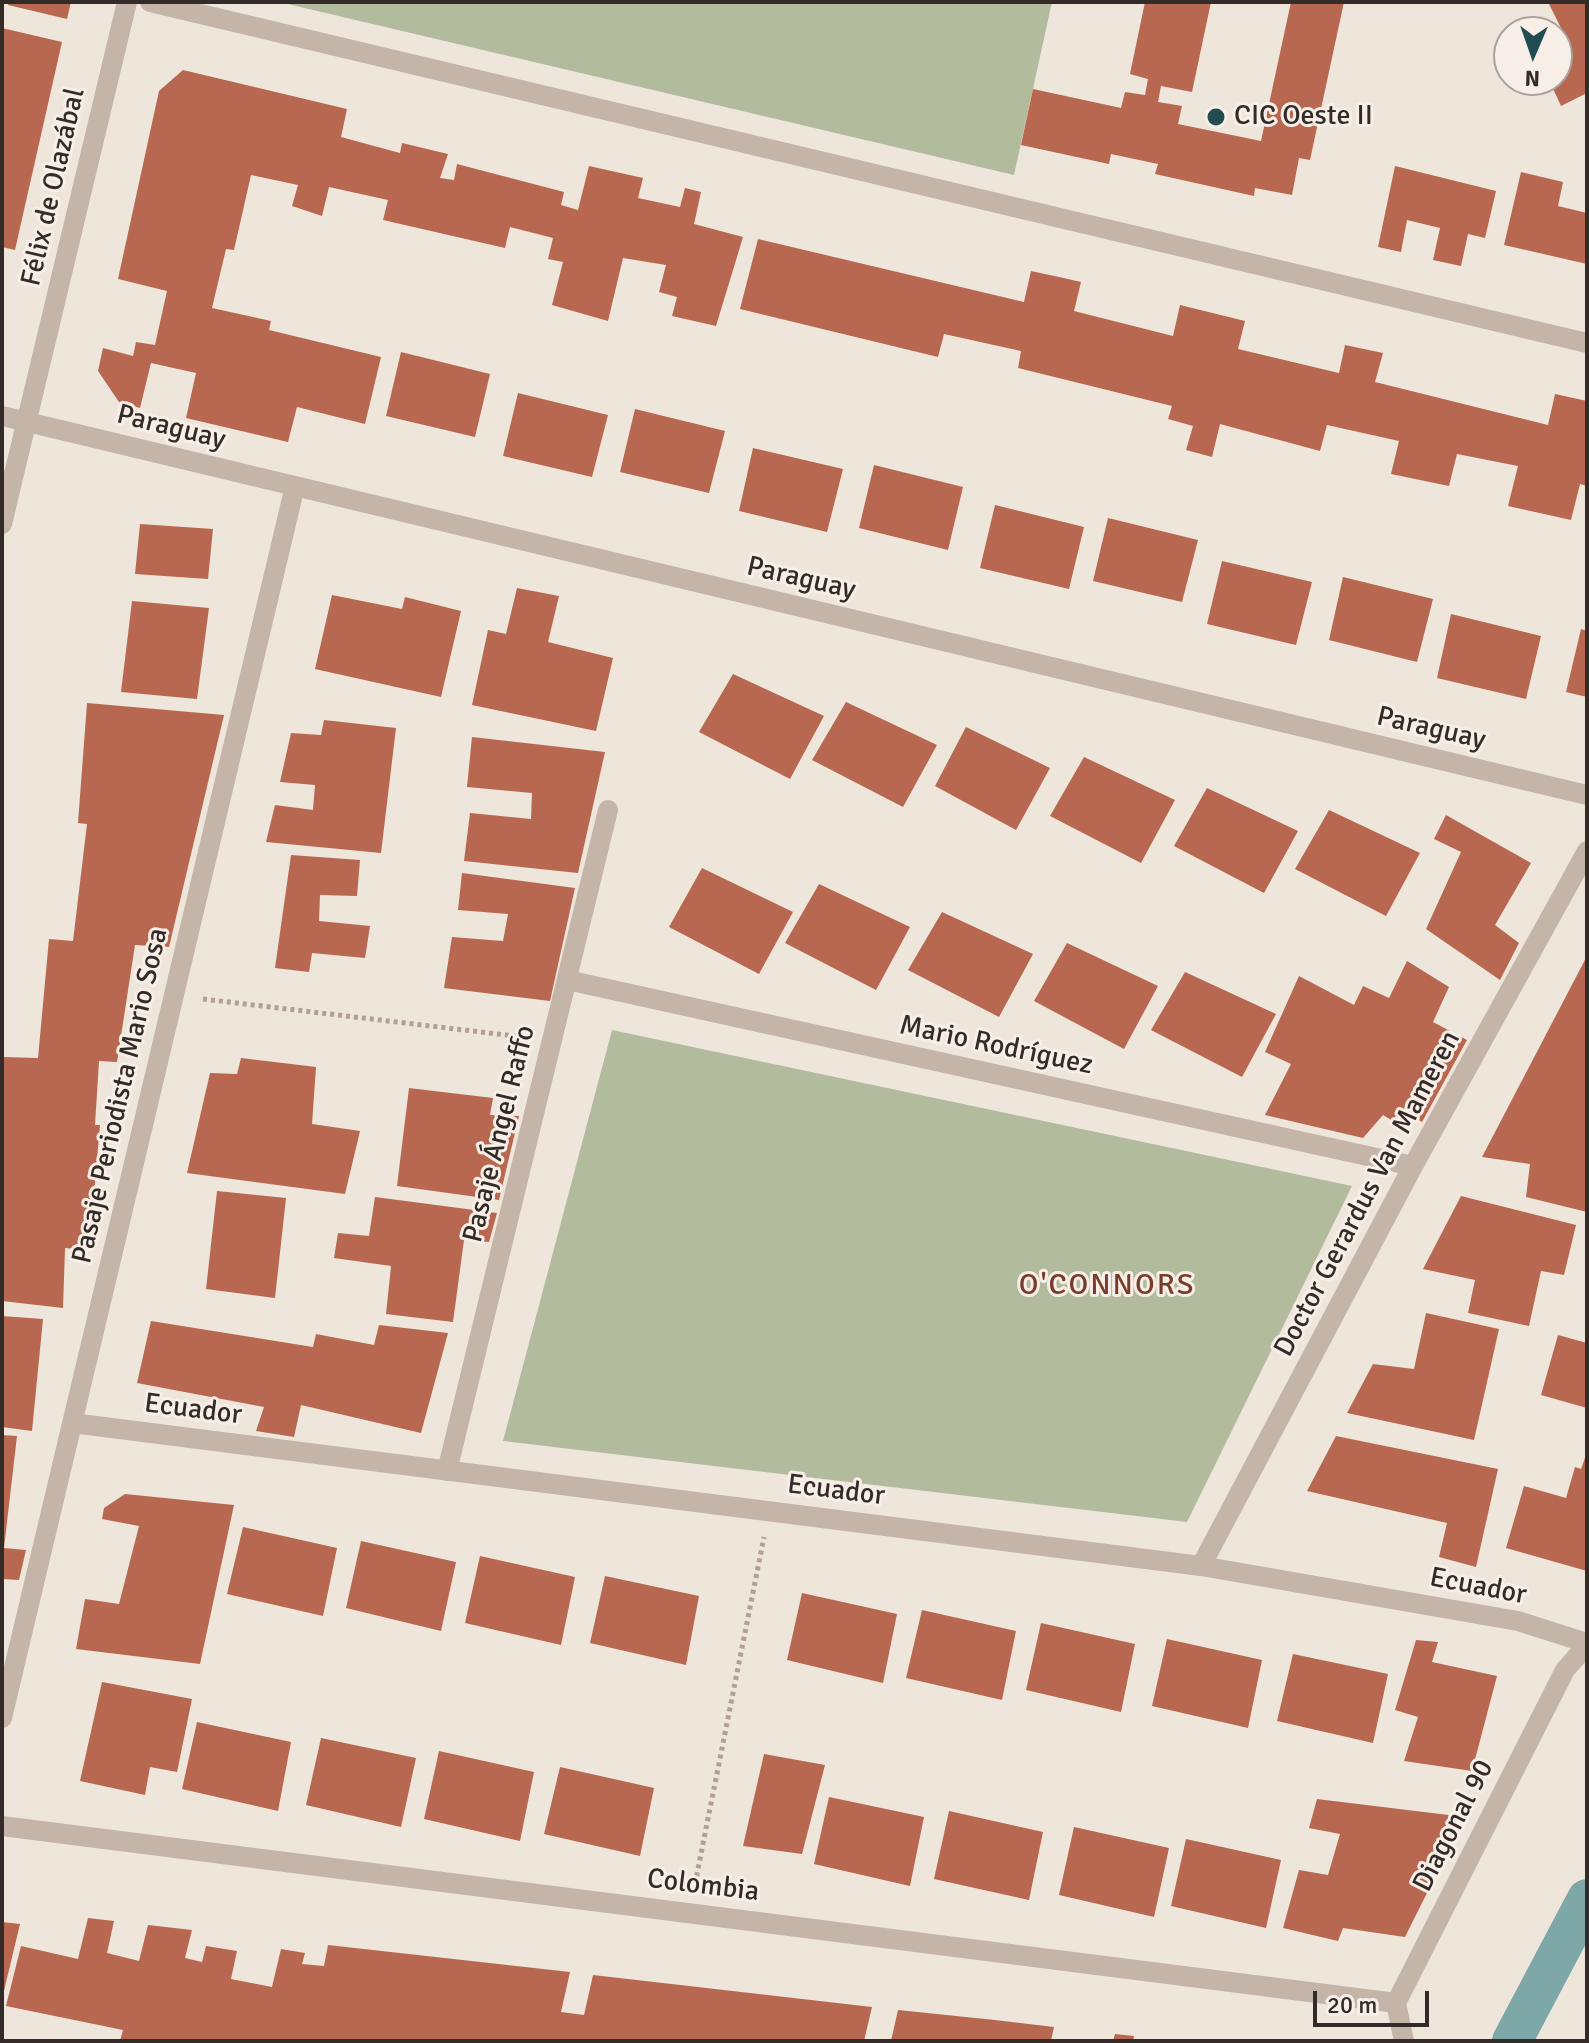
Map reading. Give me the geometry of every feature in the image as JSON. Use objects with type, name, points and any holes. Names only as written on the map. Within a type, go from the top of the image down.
[{"type":"street","name":"Félix de Olazábal","points":[[2,524],[127,2]]},
{"type":"street","points":[[150,2],[1587,343]]},
{"type":"street","name":"Paraguay","points":[[2,416],[1587,795]]},
{"type":"street","name":"Pasaje Periodista Mario Sosa","points":[[2,1718],[295,486]]},
{"type":"street","name":"Pasaje Ángel Raffo","points":[[447,1471],[608,810]]},
{"type":"street","name":"Doctor Gerardus Van Mameren","points":[[1201,1566],[1413,1166],[1587,851]]},
{"type":"street","name":"Mario Rodríguez","points":[[567,980],[1413,1166]]},
{"type":"street","name":"Ecuador","points":[[72,1423],[1201,1566],[1518,1621],[1587,1644]]},
{"type":"street","name":"Diagonal 90","points":[[1396,2003],[1565,1670],[1587,1644]]},
{"type":"street","name":"Colombia","points":[[2,1826],[1396,2003]]},
{"type":"street","points":[[1396,2003],[1404,2041]]},
{"type":"path","points":[[174,995],[552,1041]]},
{"type":"path","points":[[690,1913],[769,1511]]},
{"type":"green space","points":[[279,2],[1052,2],[1014,175]]},
{"type":"green space","points":[[612,1030],[1352,1186],[1187,1522],[503,1441]]},
{"type":"building","points":[[9,2],[71,2],[67,19],[8,5]]},
{"type":"building","points":[[1145,2],[1211,2],[1192,92],[1161,86],[1158,102],[1182,106],[1178,124],[1261,141],[1291,2],[1344,2],[1310,160],[1299,158],[1292,195],[1255,188],[1254,196],[1155,174],[1158,164],[1111,154],[1109,164],[1021,145],[1033,89],[1121,108],[1125,92],[1145,95],[1148,79],[1130,74]]},
{"type":"building","points":[[1548,2],[1587,2],[1587,93],[1561,106],[1556,96],[1573,96],[1573,16],[1555,16]]},
{"type":"building","points":[[2,28],[62,42],[15,250],[2,247]]},
{"type":"building","points":[[183,70],[347,109],[341,137],[400,153],[402,143],[448,154],[440,178],[454,180],[457,164],[564,192],[561,205],[578,210],[589,166],[643,178],[638,198],[680,207],[685,188],[701,192],[694,224],[743,237],[716,326],[672,316],[677,297],[659,292],[666,265],[623,258],[608,321],[552,305],[563,262],[548,259],[553,238],[510,227],[505,248],[383,220],[388,200],[329,187],[322,216],[292,206],[298,185],[251,175],[234,250],[226,249],[212,308],[271,321],[269,330],[381,357],[365,424],[297,407],[288,442],[186,418],[196,373],[151,363],[140,408],[119,402],[98,371],[103,348],[133,356],[136,342],[155,345],[167,291],[118,279],[159,91]]},
{"type":"building","points":[[1395,166],[1496,191],[1485,238],[1468,234],[1461,266],[1433,260],[1440,228],[1407,220],[1401,252],[1378,247]]},
{"type":"building","points":[[1521,172],[1563,182],[1558,206],[1587,213],[1587,264],[1504,245]]},
{"type":"building","points":[[758,239],[1024,302],[1031,271],[1081,282],[1074,311],[1173,336],[1180,305],[1245,321],[1238,349],[1339,373],[1345,345],[1383,353],[1375,382],[1548,425],[1555,394],[1587,401],[1587,486],[1580,484],[1571,520],[1508,506],[1518,466],[1457,454],[1449,486],[1391,474],[1399,441],[1327,425],[1320,451],[1220,424],[1212,457],[1186,450],[1193,426],[1168,419],[1172,406],[1018,368],[1021,351],[944,334],[938,357],[740,309]]},
{"type":"building","points":[[401,352],[490,374],[475,437],[386,416]]},
{"type":"building","points":[[518,393],[608,415],[592,477],[503,456]]},
{"type":"building","points":[[635,409],[725,431],[709,493],[620,472]]},
{"type":"building","points":[[753,448],[843,469],[827,532],[739,511]]},
{"type":"building","points":[[874,465],[963,487],[948,550],[859,528]]},
{"type":"building","points":[[995,505],[1084,527],[1069,589],[980,568]]},
{"type":"building","points":[[1108,518],[1198,540],[1182,602],[1093,581]]},
{"type":"building","points":[[140,524],[213,529],[208,579],[135,574]]},
{"type":"building","points":[[1222,561],[1312,582],[1296,645],[1207,624]]},
{"type":"building","points":[[1343,577],[1433,599],[1417,662],[1329,640]]},
{"type":"building","points":[[517,588],[559,596],[548,642],[613,658],[596,731],[472,705],[488,630],[506,634]]},
{"type":"building","points":[[332,595],[402,609],[405,597],[461,611],[441,697],[315,669]]},
{"type":"building","points":[[132,601],[209,608],[197,699],[121,692]]},
{"type":"building","points":[[1451,614],[1541,636],[1526,699],[1437,678]]},
{"type":"building","points":[[1581,629],[1587,631],[1587,697],[1566,692]]},
{"type":"building","points":[[733,674],[824,716],[790,779],[699,732]]},
{"type":"building","points":[[846,702],[937,745],[903,807],[812,760]]},
{"type":"building","points":[[87,703],[224,715],[169,947],[135,945],[117,1062],[99,1061],[95,1125],[100,1125],[89,1250],[65,1248],[63,1308],[2,1301],[4,1057],[38,1058],[49,939],[73,941],[87,824],[78,823]]},
{"type":"building","points":[[324,720],[396,728],[381,853],[266,842],[275,805],[313,810],[315,785],[280,782],[291,733],[321,735]]},
{"type":"building","points":[[966,727],[1050,768],[1016,830],[935,786]]},
{"type":"building","points":[[472,737],[605,752],[578,873],[464,861],[470,813],[531,819],[532,793],[467,787]]},
{"type":"building","points":[[1084,757],[1175,800],[1141,863],[1050,816]]},
{"type":"building","points":[[1207,788],[1298,831],[1264,893],[1174,846]]},
{"type":"building","points":[[1329,810],[1420,853],[1386,916],[1295,869]]},
{"type":"building","points":[[1446,815],[1531,863],[1495,925],[1519,943],[1500,980],[1426,929],[1461,852],[1434,839]]},
{"type":"building","points":[[291,855],[360,860],[357,896],[320,895],[319,921],[370,926],[365,958],[312,953],[309,972],[275,968]]},
{"type":"building","points":[[702,868],[793,912],[759,974],[669,927]]},
{"type":"building","points":[[462,873],[575,888],[550,1001],[444,988],[452,937],[503,941],[508,914],[458,910]]},
{"type":"building","points":[[819,884],[910,927],[876,990],[785,943]]},
{"type":"building","points":[[942,912],[1033,954],[999,1017],[908,970]]},
{"type":"building","points":[[1067,943],[1158,986],[1124,1049],[1034,1001]]},
{"type":"building","points":[[1587,956],[1587,1212],[1526,1197],[1530,1164],[1482,1157]]},
{"type":"building","points":[[1407,961],[1449,987],[1433,1022],[1467,1040],[1422,1122],[1400,1108],[1393,1121],[1383,1115],[1363,1138],[1265,1115],[1291,1064],[1265,1052],[1299,976],[1354,1005],[1363,986],[1389,998]]},
{"type":"building","points":[[1185,972],[1276,1014],[1242,1077],[1151,1030]]},
{"type":"building","points":[[241,1058],[316,1067],[312,1124],[360,1131],[345,1194],[187,1173],[210,1073],[237,1074]]},
{"type":"building","points":[[409,1088],[493,1098],[490,1115],[519,1116],[499,1200],[397,1186]]},
{"type":"building","points":[[217,1191],[286,1198],[275,1298],[206,1289]]},
{"type":"building","points":[[1461,1196],[1576,1225],[1564,1275],[1541,1271],[1529,1326],[1468,1313],[1475,1280],[1423,1269]]},
{"type":"building","points":[[375,1197],[497,1213],[489,1242],[464,1240],[453,1322],[386,1314],[391,1266],[334,1258],[338,1233],[369,1236]]},
{"type":"building","points":[[1426,1313],[1499,1329],[1474,1440],[1347,1413],[1373,1364],[1414,1369]]},
{"type":"building","points":[[2,1316],[43,1319],[32,1431],[2,1427]]},
{"type":"building","points":[[151,1321],[313,1347],[316,1334],[374,1345],[379,1325],[448,1333],[421,1433],[301,1405],[294,1437],[256,1431],[264,1407],[137,1383]]},
{"type":"building","points":[[1558,1335],[1587,1343],[1587,1408],[1541,1395]]},
{"type":"building","points":[[2,1435],[17,1436],[4,1548],[26,1550],[19,1580],[2,1579]]},
{"type":"building","points":[[1336,1436],[1498,1469],[1476,1567],[1439,1557],[1447,1523],[1307,1491]]},
{"type":"building","points":[[1587,1452],[1587,1571],[1506,1548],[1524,1486],[1566,1498],[1575,1467],[1581,1469]]},
{"type":"building","points":[[125,1494],[234,1505],[200,1664],[76,1649],[85,1599],[119,1604],[139,1526],[102,1519],[104,1508]]},
{"type":"building","points":[[243,1527],[337,1548],[323,1616],[227,1594]]},
{"type":"building","points":[[361,1541],[456,1562],[441,1631],[346,1608]]},
{"type":"building","points":[[480,1556],[575,1577],[561,1645],[465,1623]]},
{"type":"building","points":[[605,1576],[699,1596],[686,1665],[590,1643]]},
{"type":"building","points":[[802,1593],[897,1614],[883,1683],[787,1660]]},
{"type":"building","points":[[922,1610],[1016,1631],[1002,1700],[906,1678]]},
{"type":"building","points":[[1041,1623],[1135,1644],[1121,1712],[1026,1690]]},
{"type":"building","points":[[1167,1639],[1262,1660],[1248,1728],[1152,1706]]},
{"type":"building","points":[[1416,1640],[1438,1642],[1432,1662],[1497,1676],[1472,1771],[1404,1761],[1418,1717],[1395,1710]]},
{"type":"building","points":[[1293,1654],[1388,1674],[1373,1743],[1277,1721]]},
{"type":"building","points":[[102,1682],[192,1699],[177,1772],[150,1767],[145,1795],[80,1781]]},
{"type":"building","points":[[197,1722],[291,1742],[278,1811],[182,1789]]},
{"type":"building","points":[[321,1738],[416,1758],[401,1827],[306,1805]]},
{"type":"building","points":[[439,1751],[534,1772],[520,1841],[424,1819]]},
{"type":"building","points":[[764,1754],[825,1765],[802,1854],[743,1846]]},
{"type":"building","points":[[560,1767],[654,1788],[640,1856],[544,1834]]},
{"type":"building","points":[[829,1797],[924,1817],[910,1886],[814,1864]]},
{"type":"building","points":[[1317,1799],[1465,1817],[1405,1937],[1343,1928],[1338,1941],[1283,1928],[1299,1870],[1328,1875],[1340,1834],[1309,1828]]},
{"type":"building","points":[[949,1811],[1043,1832],[1029,1900],[934,1879]]},
{"type":"building","points":[[1074,1827],[1169,1848],[1154,1917],[1059,1895]]},
{"type":"building","points":[[1186,1839],[1281,1860],[1266,1928],[1171,1906]]},
{"type":"building","points":[[88,1918],[114,1921],[107,1953],[139,1961],[148,1925],[192,1930],[185,1958],[202,1962],[206,1946],[237,1951],[231,1979],[272,1987],[281,1949],[305,1953],[302,1964],[324,1966],[328,1945],[570,1972],[561,2012],[584,2015],[593,1975],[872,2007],[864,2041],[120,2041],[123,2030],[6,2006],[21,1946],[78,1959]]},
{"type":"building","points":[[2,1922],[20,1924],[3,1995],[2,1995]]},
{"type":"building","points":[[898,2010],[1054,2027],[1051,2041],[891,2041]]},
{"type":"building","points":[[1115,2034],[1134,2036],[1133,2041],[1113,2041]]},
{"type":"waterway","points":[[1512,2041],[1587,1899]]},
{"type":"place","name":"CIC Oeste II","points":[[1216,117]]},
{"type":"district","name":"O'CONNORS","points":[[1107,1286]]}]
